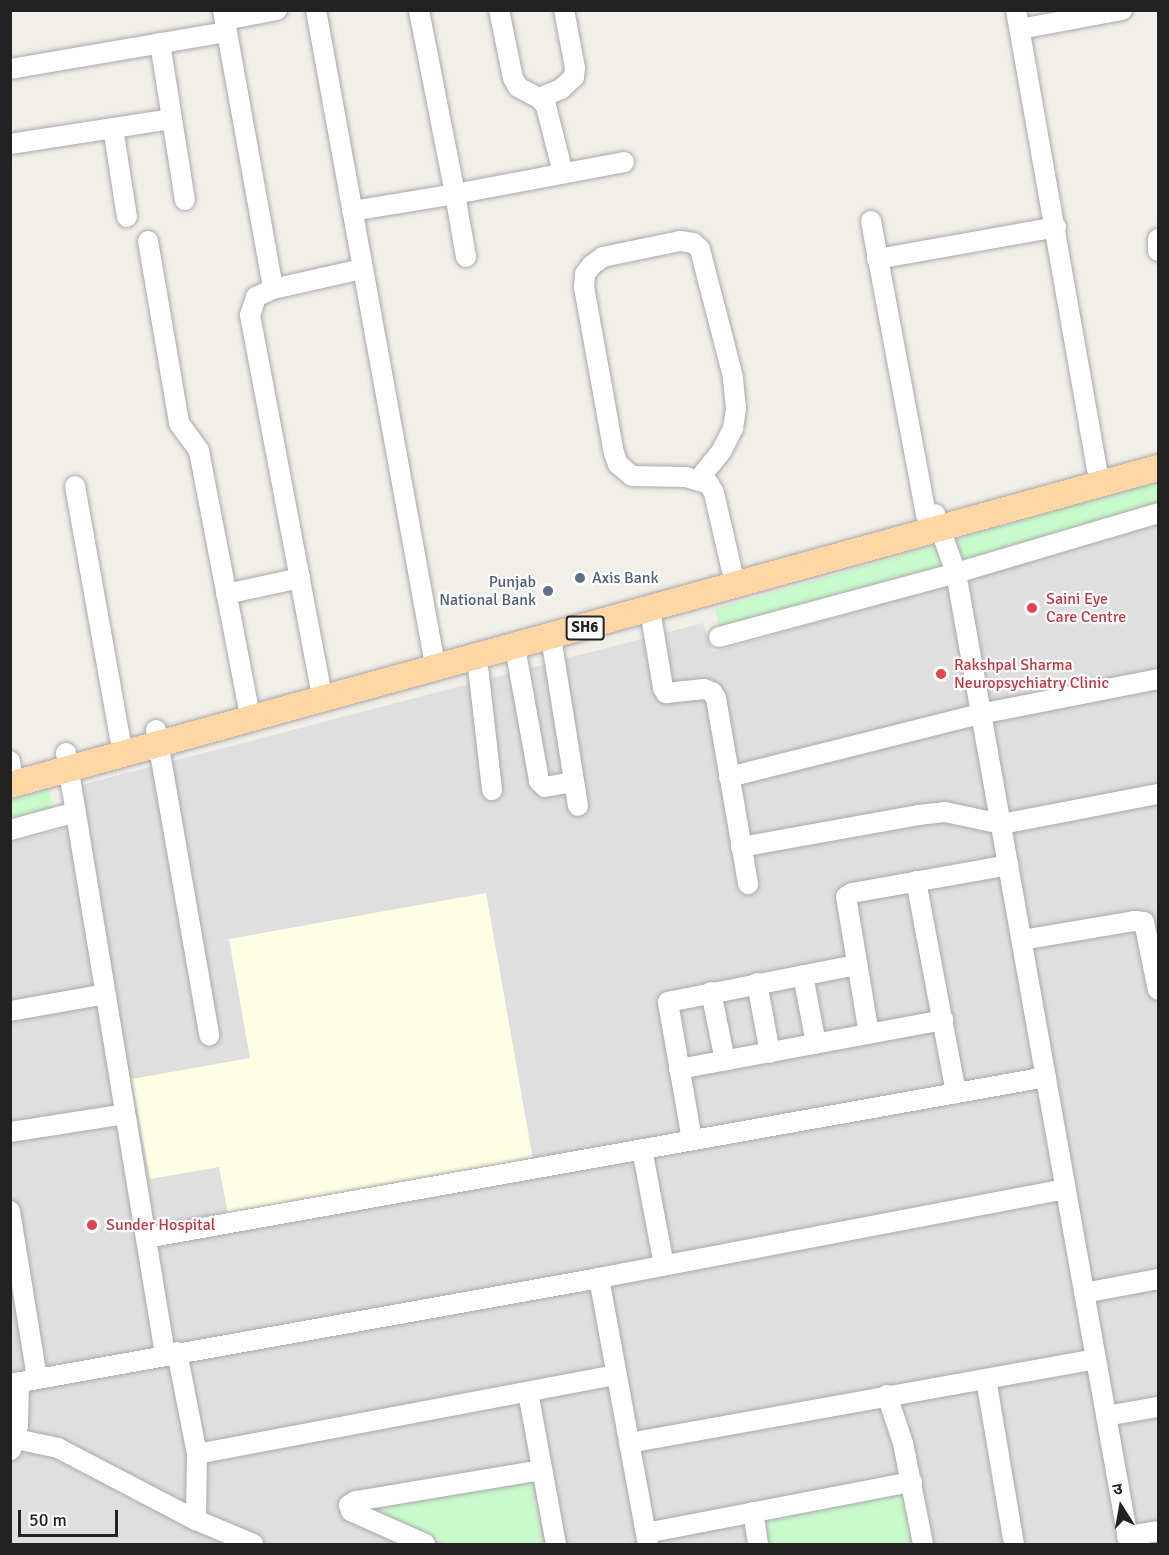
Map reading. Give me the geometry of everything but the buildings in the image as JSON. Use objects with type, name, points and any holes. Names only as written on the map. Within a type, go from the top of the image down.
[{"type":"main road","name":"SH6","points":[[11,770],[67,761],[477,658],[650,610],[933,519],[1158,452]]},
{"type":"main road","name":"SH6","points":[[67,761],[120,740],[157,737],[248,705],[732,570],[933,519],[1158,468]]},
{"type":"street","points":[[10,69],[160,44],[225,21],[277,10]]},
{"type":"street","points":[[316,10],[433,654]]},
{"type":"street","points":[[419,10],[466,257]]},
{"type":"street","points":[[499,10],[513,78],[518,87],[538,98],[546,106],[563,172]]},
{"type":"street","points":[[538,98],[561,89],[574,77],[575,68],[564,10]]},
{"type":"street","points":[[1097,469],[1018,20],[1122,10]]},
{"type":"street","points":[[225,21],[273,289]]},
{"type":"street","points":[[160,44],[185,200]]},
{"type":"street","points":[[10,144],[172,119]]},
{"type":"street","points":[[113,128],[127,217]]},
{"type":"street","points":[[352,211],[624,162]]},
{"type":"street","points":[[870,221],[933,519],[956,573],[1128,1540],[1158,1531]]},
{"type":"street","points":[[877,260],[1056,227]]},
{"type":"street","points":[[1158,239],[1158,251]]},
{"type":"street","points":[[147,241],[178,423],[199,451],[248,705]]},
{"type":"street","points":[[699,479],[721,452],[733,428],[736,408],[733,377],[700,249],[693,243],[680,241],[603,257],[585,274],[584,287],[614,453],[618,464],[632,476],[699,479],[709,484],[714,493],[732,570]]},
{"type":"street","points":[[320,685],[250,315],[256,297],[273,289],[362,269]]},
{"type":"street","points":[[75,486],[120,740]]},
{"type":"street","points":[[719,637],[956,573],[1158,513]]},
{"type":"street","points":[[226,594],[300,578]]},
{"type":"street","points":[[650,610],[663,688],[666,693],[704,689],[712,692],[716,698],[748,884]]},
{"type":"street","points":[[551,637],[578,806]]},
{"type":"street","points":[[515,647],[539,781],[545,787],[574,782]]},
{"type":"street","points":[[477,658],[492,789]]},
{"type":"street","points":[[729,777],[980,714],[1158,680]]},
{"type":"street","points":[[157,737],[209,1035]]},
{"type":"street","points":[[67,761],[146,1238],[196,1454],[196,1520]]},
{"type":"street","points":[[741,847],[945,812],[968,815],[1002,824],[1158,794]]},
{"type":"street","points":[[10,830],[76,812]]},
{"type":"street","points":[[870,1034],[846,897],[916,881],[1009,865]]},
{"type":"street","points":[[916,881],[956,1093]]},
{"type":"street","points":[[1022,940],[1134,921],[1144,922],[1158,990]]},
{"type":"street","points":[[692,1140],[668,1002],[857,965]]},
{"type":"street","points":[[803,975],[816,1044]]},
{"type":"street","points":[[757,983],[770,1053]]},
{"type":"street","points":[[711,992],[725,1061]]},
{"type":"street","points":[[10,1011],[106,994]]},
{"type":"street","points":[[679,1070],[943,1020]]},
{"type":"street","points":[[146,1238],[1046,1077]]},
{"type":"street","points":[[10,1132],[125,1114]]},
{"type":"street","points":[[642,1149],[664,1265]]},
{"type":"street","points":[[22,1382],[171,1353],[599,1278],[1066,1189]]},
{"type":"street","points":[[10,1211],[22,1382],[13,1445],[58,1448],[196,1520],[253,1545]]},
{"type":"street","points":[[599,1278],[647,1539],[753,1512],[912,1482]]},
{"type":"street","points":[[1084,1293],[1158,1280]]},
{"type":"street","points":[[630,1443],[1096,1359]]},
{"type":"street","points":[[196,1454],[617,1375]]},
{"type":"street","points":[[986,1379],[1014,1545]]},
{"type":"street","points":[[528,1392],[556,1545]]},
{"type":"street","points":[[887,1395],[897,1418],[912,1482],[923,1545]]},
{"type":"street","points":[[1106,1416],[1158,1407]]},
{"type":"street","points":[[425,1545],[351,1511],[349,1505],[356,1501],[542,1470]]},
{"type":"street","points":[[753,1512],[758,1545]]},
{"type":"shaded area","points":[[1158,525],[1158,1544],[11,1544],[11,843],[84,822],[77,786],[703,623],[713,652]]},
{"type":"shaded area","points":[[486,893],[533,1160],[228,1214],[219,1167],[150,1179],[132,1079],[250,1058],[229,939]]},
{"type":"green space","points":[[1158,481],[1158,509],[721,631],[715,609]]},
{"type":"green space","points":[[49,789],[56,822],[11,835],[11,800]]},
{"type":"green space","points":[[532,1482],[543,1544],[448,1544],[369,1510]]},
{"type":"green space","points":[[904,1493],[914,1544],[767,1544],[763,1519]]},
{"type":"place","name":"Axis Bank","points":[[580,578]]},
{"type":"place","name":"Punjab National Bank","points":[[548,591]]},
{"type":"place","name":"Saini Eye Care Centre","points":[[1032,608]]},
{"type":"place","name":"Rakshpal Sharma Neuropsychiatry Clinic","points":[[941,674]]},
{"type":"place","name":"Sunder Hospital","points":[[92,1225]]}]
